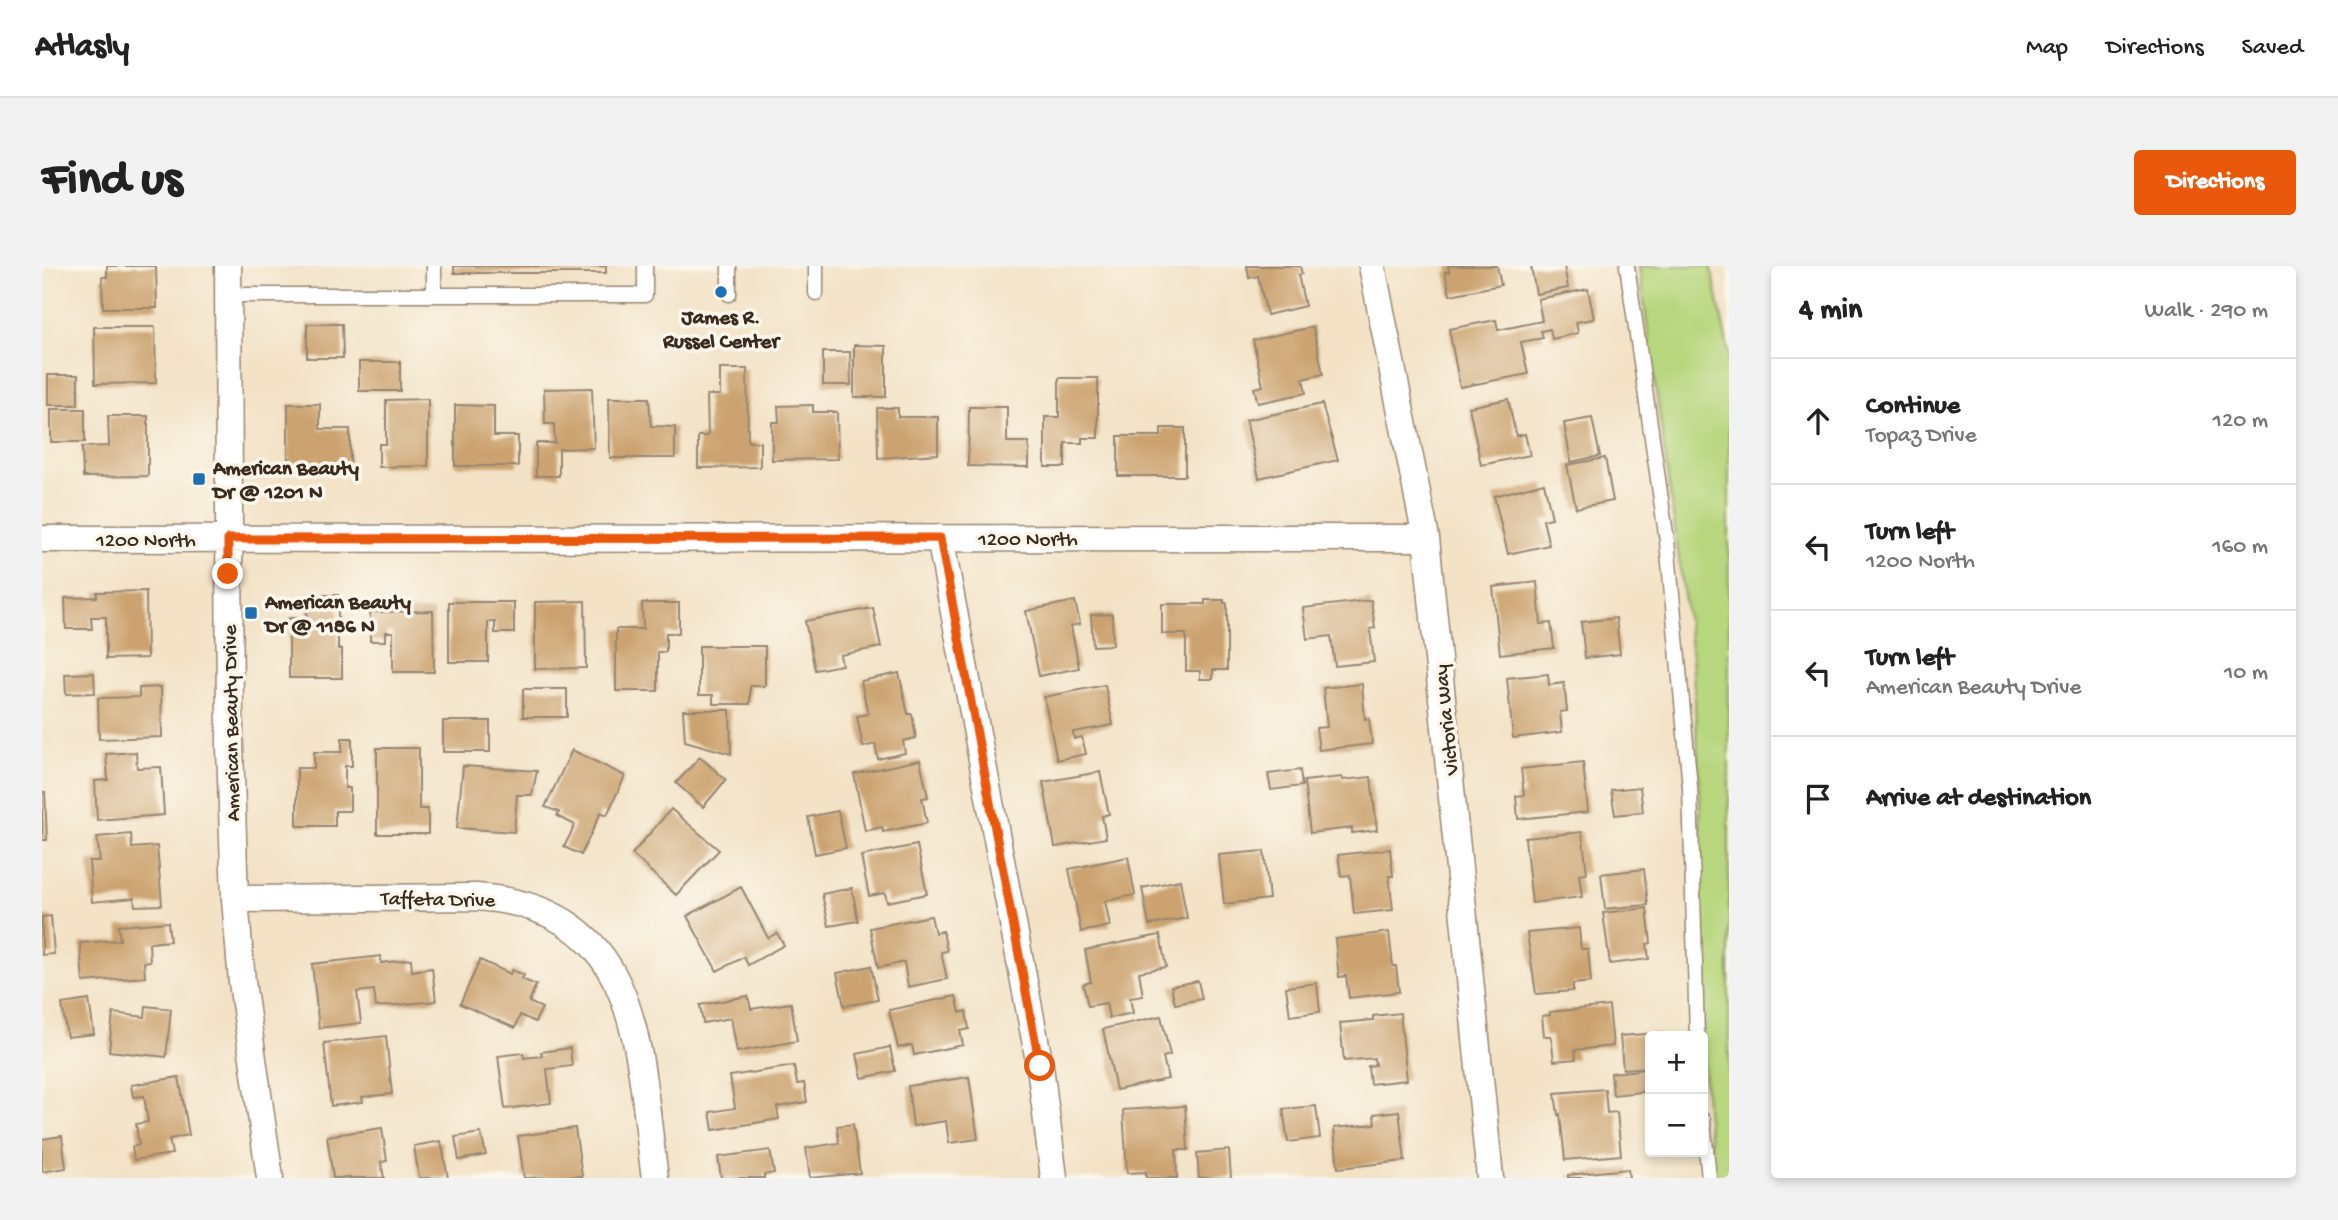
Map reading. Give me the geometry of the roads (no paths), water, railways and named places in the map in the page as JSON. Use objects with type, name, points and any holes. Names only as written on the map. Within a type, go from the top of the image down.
[{"type":"street","name":"American Beauty Drive","points":[[228,266],[230,760],[235,899],[242,982],[270,1178]]},
{"type":"street","name":"Victoria Way","points":[[1372,266],[1426,538],[1490,1178]]},
{"type":"street","points":[[940,538],[1040,1066],[1054,1178]]},
{"type":"street","name":"1200 North","points":[[42,539],[1426,538]]},
{"type":"street","name":"Taffeta Drive","points":[[235,899],[477,897],[504,899],[532,906],[557,917],[594,947],[621,988],[635,1037],[655,1178]]},
{"type":"lane","points":[[434,266],[434,295]]},
{"type":"lane","points":[[228,295],[645,295],[645,266]]},
{"type":"lane","points":[[729,266],[729,294]]},
{"type":"lane","points":[[816,266],[816,293]]},
{"type":"lane","points":[[1627,266],[1667,541],[1687,760],[1697,1031]]},
{"type":"lane","points":[[1707,1157],[1709,1178]]},
{"type":"place","name":"James R. Russel Center","points":[[721,292]]},
{"type":"place","name":"American Beauty Dr @ 1201 N","points":[[199,479]]},
{"type":"place","name":"American Beauty Dr @ 1186 N","points":[[251,613]]}]
